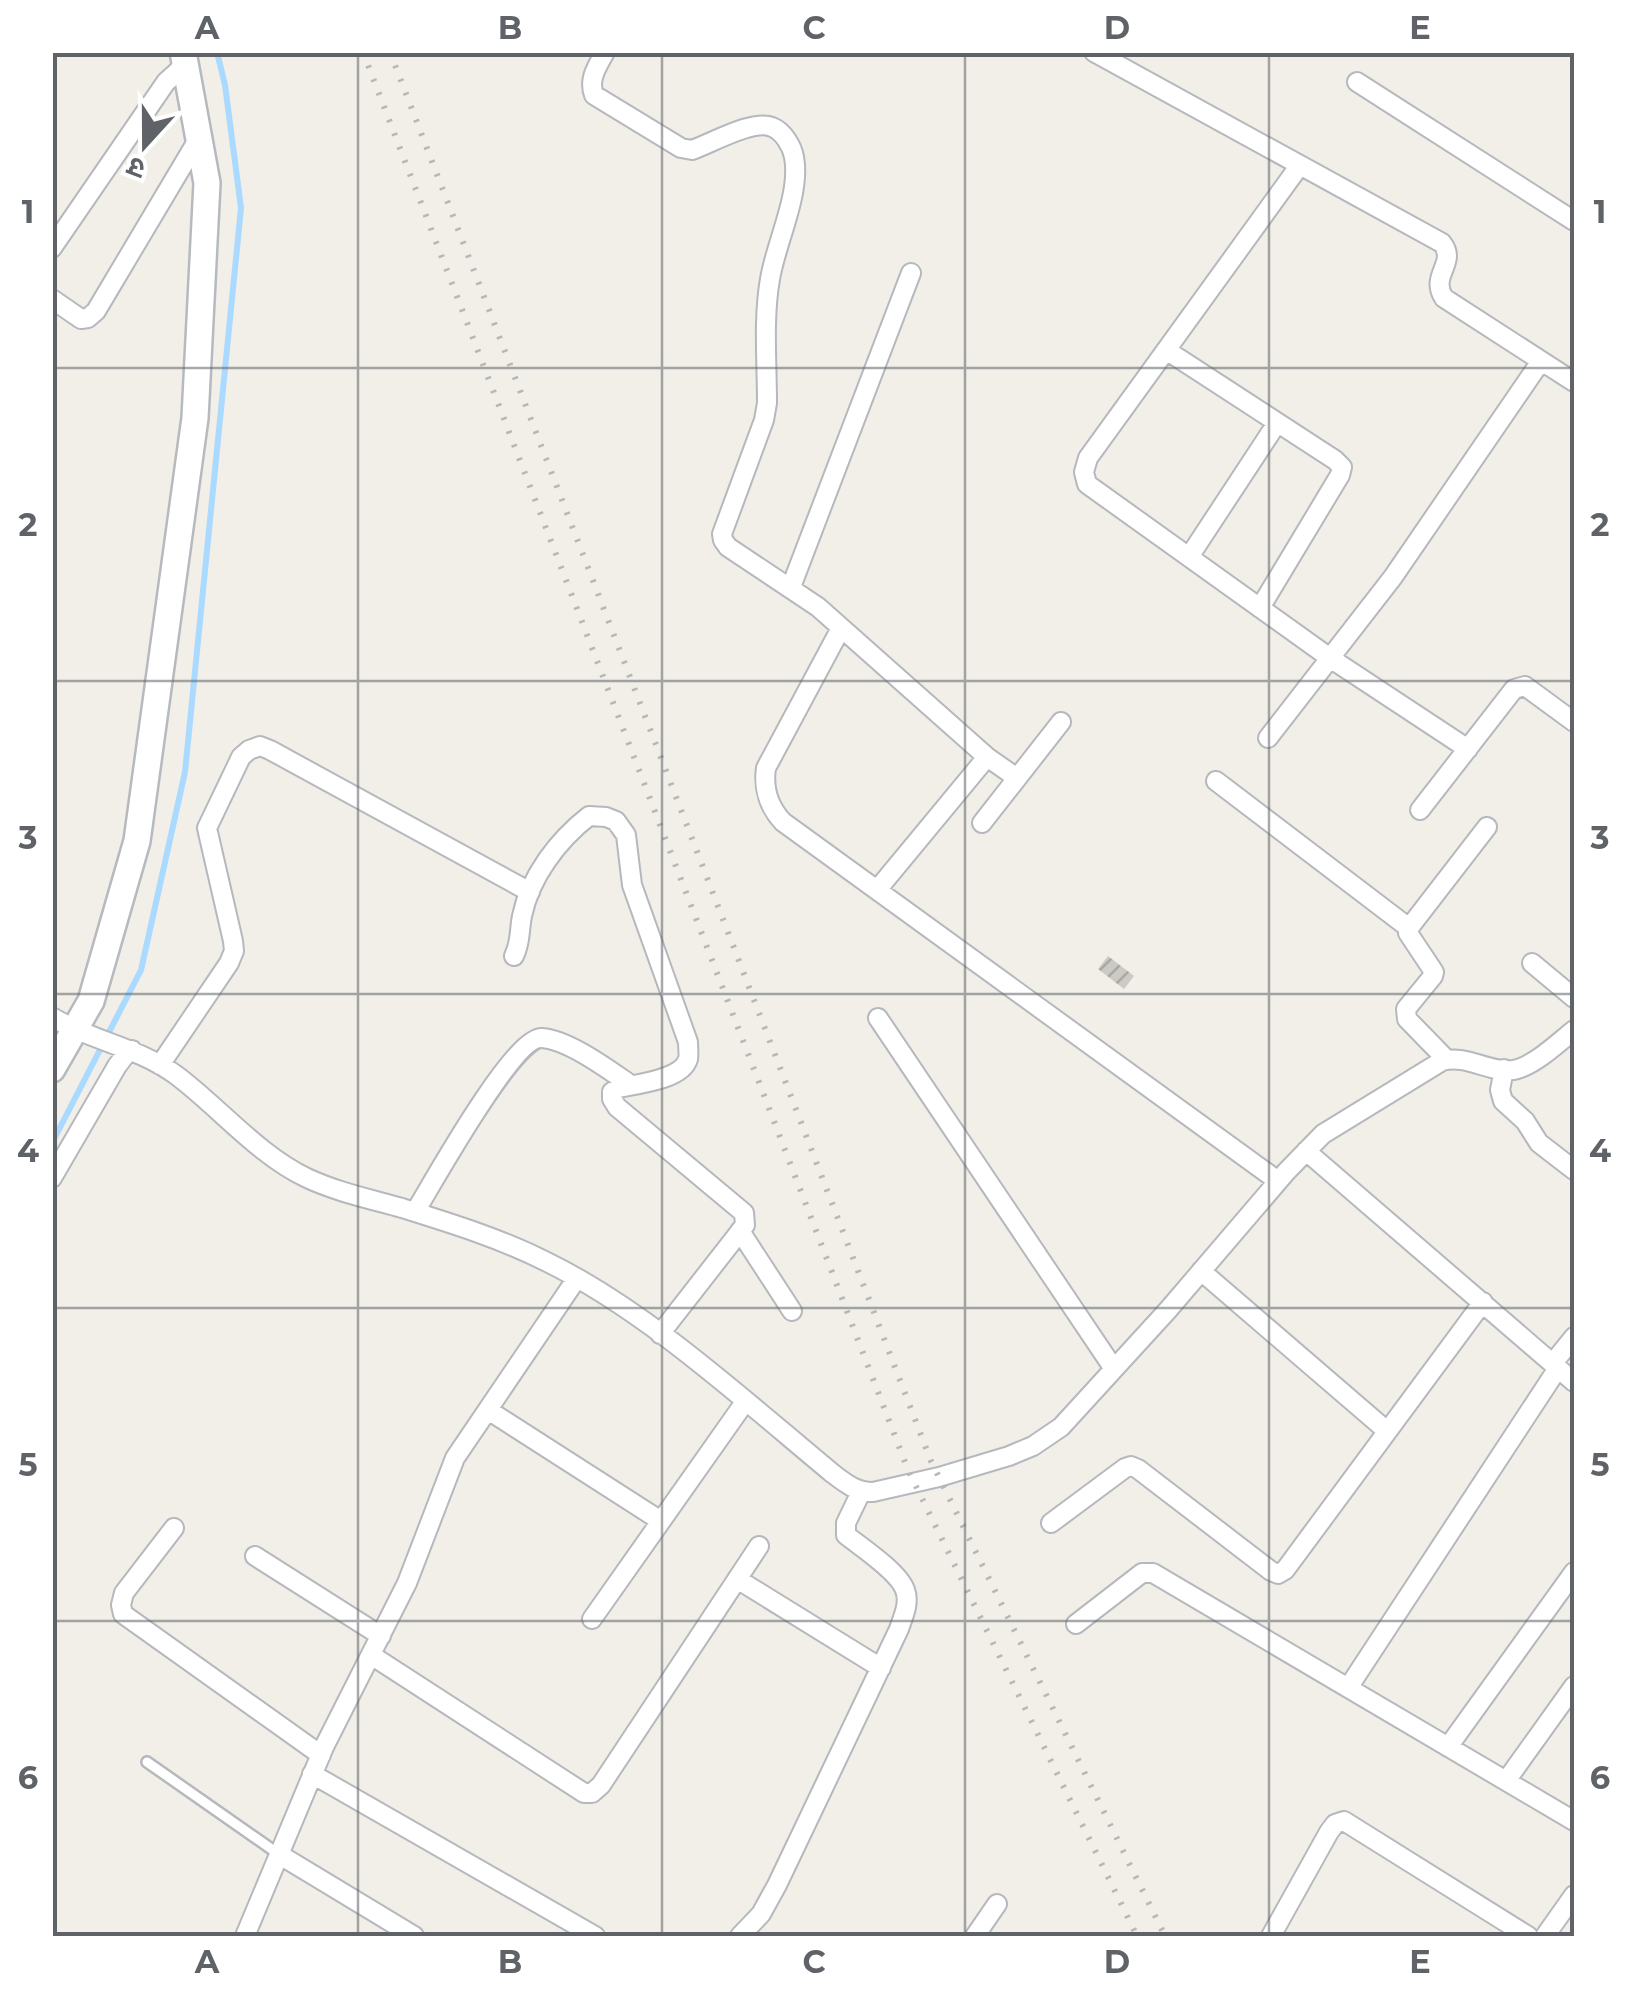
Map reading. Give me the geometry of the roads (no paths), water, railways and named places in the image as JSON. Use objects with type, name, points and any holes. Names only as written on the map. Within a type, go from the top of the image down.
[{"type":"street","points":[[605,52],[590,86],[594,95],[681,148],[692,150],[756,125],[770,125],[781,132],[794,158],[793,189],[767,297],[764,420],[722,540],[791,587],[1017,778]]},
{"type":"street","points":[[1094,52],[1442,243],[1448,260],[1438,289],[1444,298],[1574,382]]},
{"type":"street","points":[[52,1068],[91,1001],[136,841],[195,418],[207,183],[184,58]]},
{"type":"street","points":[[52,248],[184,58]]},
{"type":"street","points":[[1357,82],[1574,221]]},
{"type":"street","points":[[52,299],[81,319],[96,311],[199,138]]},
{"type":"street","points":[[1300,166],[1088,458],[1084,472],[1087,484],[1330,658],[1468,749]]},
{"type":"street","points":[[791,587],[912,273]]},
{"type":"street","points":[[1166,350],[1342,467],[1260,608]]},
{"type":"street","points":[[1268,738],[1412,550],[1541,362]]},
{"type":"street","points":[[1188,556],[1276,422]]},
{"type":"street","points":[[841,628],[766,768],[764,782],[769,800],[783,822],[1278,1181]]},
{"type":"street","points":[[1420,810],[1519,686],[1525,686],[1574,722]]},
{"type":"street","points":[[982,823],[1061,722]]},
{"type":"street","points":[[160,1065],[234,951],[207,828],[235,765],[248,750],[260,746],[270,750],[530,892]]},
{"type":"street","points":[[877,890],[987,756]]},
{"type":"street","points":[[1216,781],[1409,928]]},
{"type":"street","points":[[514,956],[530,892],[544,865],[589,816],[616,821],[626,835],[632,885],[688,1042],[689,1058],[673,1076],[612,1092],[612,1100],[746,1218],[745,1225],[660,1334]]},
{"type":"street","points":[[1447,1060],[1407,1020],[1406,1010],[1434,972],[1410,938],[1409,928],[1487,826]]},
{"type":"street","points":[[1532,964],[1574,998]]},
{"type":"street","points":[[878,1018],[1114,1369]]},
{"type":"street","points":[[73,1027],[130,1049],[175,1074],[288,1168],[334,1188],[470,1230],[577,1278],[660,1334],[832,1474],[861,1492],[939,1477],[1033,1446],[1061,1427],[1278,1181],[1331,1128],[1447,1060],[1512,1070],[1528,1064],[1574,1030]]},
{"type":"street","points":[[416,1212],[494,1083],[533,1039],[543,1038],[571,1048],[632,1085]]},
{"type":"street","points":[[52,1178],[130,1049]]},
{"type":"street","points":[[1504,1069],[1500,1090],[1503,1101],[1525,1121],[1539,1143],[1574,1170]]},
{"type":"street","points":[[1306,1151],[1574,1382]]},
{"type":"street","points":[[740,1231],[792,1311]]},
{"type":"street","points":[[1201,1272],[1387,1431]]},
{"type":"street","points":[[245,1936],[320,1755],[420,1555],[456,1458],[577,1278]]},
{"type":"street","points":[[1051,1523],[1130,1466],[1278,1574],[1483,1302]]},
{"type":"street","points":[[1348,1688],[1574,1337]]},
{"type":"street","points":[[592,1618],[745,1402]]},
{"type":"street","points":[[488,1410],[661,1521]]},
{"type":"street","points":[[740,1936],[761,1914],[777,1884],[906,1607],[905,1590],[896,1577],[846,1534],[846,1522],[861,1492]]},
{"type":"street","points":[[174,1528],[124,1594],[123,1614],[320,1755]]},
{"type":"street","points":[[372,1654],[584,1793],[592,1792],[602,1784],[758,1546]]},
{"type":"street","points":[[255,1556],[380,1636]]},
{"type":"street","points":[[1448,1747],[1574,1572]]},
{"type":"street","points":[[1076,1624],[1142,1574],[1153,1573],[1574,1821]]},
{"type":"street","points":[[737,1578],[880,1668]]},
{"type":"street","points":[[1506,1781],[1574,1686]]},
{"type":"street","points":[[312,1774],[595,1936]]},
{"type":"street","points":[[1272,1936],[1334,1824],[1344,1821],[1528,1936]]},
{"type":"street","points":[[280,1855],[414,1936]]},
{"type":"street","points":[[1546,1936],[1574,1895]]},
{"type":"street","points":[[974,1936],[997,1904]]},
{"type":"lane","points":[[147,1762],[280,1855]]},
{"type":"waterway","points":[[52,1143],[141,970],[185,772],[241,208],[217,52]]},
{"type":"railway","points":[[363,52],[908,1470],[1137,1936]]},
{"type":"railway","points":[[390,52],[931,1461],[1165,1936]]}]
